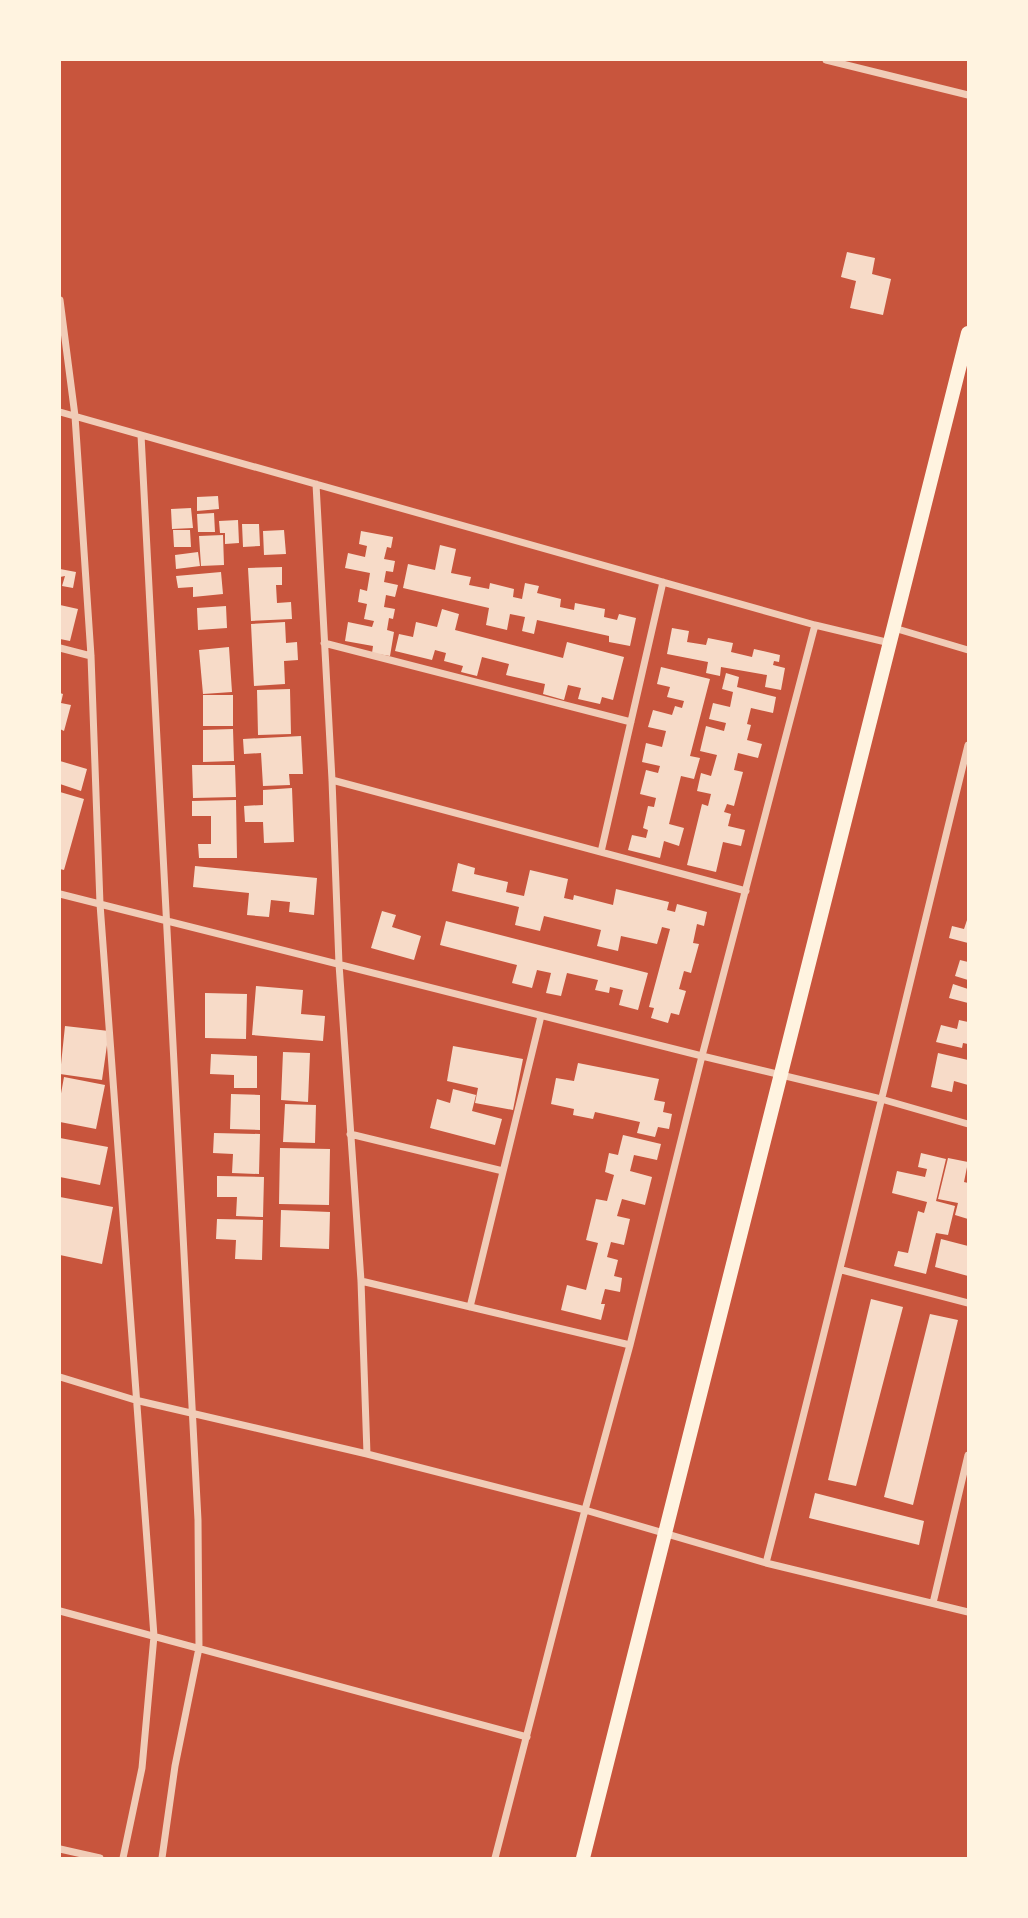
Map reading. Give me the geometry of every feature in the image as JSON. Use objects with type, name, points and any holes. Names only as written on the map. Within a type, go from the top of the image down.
[{"type":"main road","points":[[583,1858],[968,333]]},
{"type":"street","points":[[826,60],[968,95]]},
{"type":"street","points":[[60,300],[75,416],[91,656],[100,904],[153,1636],[142,1768],[123,1858]]},
{"type":"street","points":[[60,412],[815,625],[968,650]]},
{"type":"street","points":[[141,435],[198,1520],[198,1648],[175,1766],[162,1858]]},
{"type":"street","points":[[316,484],[339,964],[361,1281],[367,1454]]},
{"type":"street","points":[[600,852],[663,582]]},
{"type":"street","points":[[495,1858],[815,625]]},
{"type":"street","points":[[324,643],[631,722]]},
{"type":"street","points":[[60,648],[91,656]]},
{"type":"street","points":[[766,1563],[842,1270],[968,745]]},
{"type":"street","points":[[332,780],[746,891]]},
{"type":"street","points":[[60,894],[881,1099],[968,1124]]},
{"type":"street","points":[[470,1307],[541,1016]]},
{"type":"street","points":[[350,1134],[503,1171]]},
{"type":"street","points":[[842,1270],[968,1303]]},
{"type":"street","points":[[361,1281],[630,1345]]},
{"type":"street","points":[[60,1377],[135,1400],[367,1454],[585,1510],[766,1563],[968,1612]]},
{"type":"street","points":[[933,1603],[968,1455]]},
{"type":"street","points":[[60,1611],[527,1737]]},
{"type":"street","points":[[60,1849],[100,1858]]},
{"type":"building","points":[[847,252],[875,258],[872,274],[891,279],[883,315],[850,308],[856,281],[841,277]]},
{"type":"building","points":[[218,496],[219,509],[197,511],[197,497]]},
{"type":"building","points":[[191,508],[193,528],[172,529],[171,509]]},
{"type":"building","points":[[214,513],[215,532],[198,532],[197,514]]},
{"type":"building","points":[[238,520],[239,543],[225,544],[225,533],[220,533],[219,521]]},
{"type":"building","points":[[242,524],[259,524],[260,546],[243,547]]},
{"type":"building","points":[[173,530],[190,530],[191,547],[174,547]]},
{"type":"building","points":[[284,530],[286,554],[264,555],[263,531]]},
{"type":"building","points":[[361,531],[393,537],[391,548],[387,547],[384,559],[395,561],[393,572],[386,571],[384,582],[398,585],[395,597],[386,595],[384,607],[395,609],[393,619],[389,618],[387,630],[394,632],[390,656],[372,653],[373,646],[345,641],[348,622],[372,627],[374,621],[364,619],[367,604],[358,602],[360,589],[367,591],[370,573],[345,568],[348,553],[365,557],[367,546],[359,544]]},
{"type":"building","points":[[223,535],[224,565],[201,566],[199,536]]},
{"type":"building","points":[[440,545],[456,549],[451,573],[471,577],[469,585],[489,589],[490,583],[514,589],[513,597],[522,599],[525,583],[539,586],[537,593],[561,599],[560,607],[574,610],[575,603],[605,609],[604,617],[617,620],[619,614],[636,618],[630,646],[609,642],[609,636],[537,620],[534,634],[522,631],[525,617],[510,614],[507,630],[486,625],[489,608],[403,588],[408,564],[435,570]]},
{"type":"building","points":[[198,552],[200,566],[176,569],[175,555]]},
{"type":"building","points":[[282,567],[282,585],[276,585],[277,603],[291,602],[292,619],[251,621],[248,568]]},
{"type":"building","points":[[60,569],[76,572],[73,588],[62,586],[65,576],[60,577]]},
{"type":"building","points":[[221,572],[223,594],[193,597],[193,587],[178,588],[176,576]]},
{"type":"building","points":[[60,605],[78,609],[70,641],[60,639]]},
{"type":"building","points":[[226,606],[227,628],[198,630],[197,608]]},
{"type":"building","points":[[442,609],[459,614],[455,630],[563,658],[567,642],[624,657],[613,700],[602,697],[600,704],[578,699],[581,688],[568,685],[564,700],[543,694],[545,684],[506,675],[509,664],[482,657],[477,676],[461,672],[463,666],[444,661],[446,653],[435,650],[432,660],[395,651],[399,634],[413,637],[416,622],[437,627]]},
{"type":"building","points":[[285,622],[286,643],[297,642],[298,660],[284,661],[285,684],[254,686],[251,624]]},
{"type":"building","points":[[672,628],[689,631],[687,642],[706,645],[708,638],[733,643],[731,652],[752,657],[754,649],[780,655],[779,662],[774,661],[773,665],[785,668],[781,690],[765,687],[767,675],[721,667],[720,676],[706,673],[708,662],[667,654]]},
{"type":"building","points":[[229,647],[232,692],[203,694],[199,650]]},
{"type":"building","points":[[661,667],[710,679],[690,756],[700,758],[694,779],[681,776],[669,824],[684,828],[679,846],[664,841],[660,858],[628,850],[632,835],[646,838],[648,830],[643,828],[648,806],[654,807],[656,798],[640,794],[646,770],[658,773],[660,766],[642,762],[646,743],[662,747],[666,731],[648,727],[653,710],[672,715],[675,706],[682,708],[684,701],[667,697],[670,687],[657,684]]},
{"type":"building","points":[[726,673],[739,677],[737,687],[776,697],[773,713],[751,708],[747,724],[751,725],[747,740],[762,744],[758,758],[738,753],[734,770],[743,772],[734,806],[727,804],[724,812],[731,814],[728,826],[745,830],[741,846],[723,842],[716,872],[687,865],[702,804],[708,806],[711,794],[697,791],[701,773],[711,776],[717,755],[700,751],[706,726],[724,731],[726,723],[709,719],[713,703],[730,707],[733,692],[722,689]]},
{"type":"building","points":[[290,689],[291,734],[258,735],[257,690]]},
{"type":"building","points":[[60,693],[63,694],[61,703],[71,705],[64,731],[60,729]]},
{"type":"building","points":[[203,695],[233,695],[233,726],[203,726]]},
{"type":"building","points":[[233,729],[234,761],[203,762],[203,730]]},
{"type":"building","points":[[301,736],[303,774],[289,774],[290,785],[263,786],[261,753],[244,754],[243,739]]},
{"type":"building","points":[[60,761],[87,769],[81,791],[60,784]]},
{"type":"building","points":[[192,765],[235,765],[236,797],[193,798]]},
{"type":"building","points":[[292,788],[294,842],[264,843],[263,822],[245,822],[244,806],[263,805],[263,790]]},
{"type":"building","points":[[60,792],[84,799],[64,870],[60,869]]},
{"type":"building","points":[[236,800],[237,858],[199,858],[198,844],[211,844],[211,816],[192,816],[192,801]]},
{"type":"building","points":[[458,863],[475,868],[474,874],[508,882],[506,892],[524,896],[530,870],[568,879],[564,898],[573,900],[574,895],[613,905],[616,889],[669,902],[667,910],[675,912],[677,904],[707,912],[704,926],[697,924],[693,943],[699,944],[691,973],[684,971],[679,989],[686,991],[679,1015],[671,1013],[668,1023],[651,1018],[654,1008],[649,1007],[670,929],[662,927],[657,944],[621,936],[618,951],[597,946],[601,930],[544,916],[540,931],[515,925],[519,907],[452,891]]},
{"type":"building","points":[[195,866],[317,878],[314,915],[289,912],[290,902],[271,900],[269,917],[247,915],[249,893],[193,887]]},
{"type":"building","points":[[382,911],[396,915],[392,927],[421,936],[414,960],[371,948]]},
{"type":"building","points":[[968,917],[968,943],[949,938],[952,926],[964,929]]},
{"type":"building","points":[[446,921],[648,973],[638,1010],[619,1005],[623,990],[610,987],[609,993],[595,990],[598,980],[567,973],[561,996],[546,993],[551,973],[537,970],[532,988],[512,983],[517,965],[440,945]]},
{"type":"building","points":[[960,960],[968,962],[968,980],[955,976]]},
{"type":"building","points":[[953,984],[968,989],[968,1003],[949,998]]},
{"type":"building","points":[[256,986],[303,990],[301,1014],[325,1016],[323,1041],[252,1035]]},
{"type":"building","points":[[205,993],[247,994],[246,1039],[205,1038]]},
{"type":"building","points":[[959,1020],[968,1022],[968,1044],[963,1043],[962,1048],[936,1042],[941,1025],[957,1029]]},
{"type":"building","points":[[65,1026],[109,1031],[102,1080],[60,1074]]},
{"type":"building","points":[[453,1046],[523,1059],[513,1110],[475,1103],[478,1088],[447,1081]]},
{"type":"building","points":[[283,1052],[310,1053],[308,1102],[281,1100]]},
{"type":"building","points":[[938,1053],[968,1060],[968,1085],[954,1081],[952,1092],[931,1087]]},
{"type":"building","points":[[211,1054],[257,1056],[257,1088],[234,1088],[234,1075],[210,1074]]},
{"type":"building","points":[[578,1063],[659,1079],[654,1100],[665,1102],[663,1112],[672,1114],[669,1129],[658,1127],[655,1137],[637,1133],[640,1122],[595,1112],[593,1119],[573,1115],[574,1109],[551,1104],[556,1078],[574,1081]]},
{"type":"building","points":[[64,1077],[105,1085],[96,1129],[60,1122]]},
{"type":"building","points":[[453,1089],[476,1095],[472,1111],[502,1119],[495,1145],[430,1128],[437,1099],[450,1103]]},
{"type":"building","points":[[231,1094],[260,1095],[260,1130],[230,1129]]},
{"type":"building","points":[[285,1104],[316,1105],[315,1143],[283,1142]]},
{"type":"building","points":[[214,1133],[260,1134],[259,1174],[232,1173],[233,1154],[213,1153]]},
{"type":"building","points":[[623,1135],[661,1144],[657,1160],[634,1155],[630,1171],[652,1177],[645,1205],[622,1199],[617,1216],[630,1219],[624,1245],[611,1242],[607,1257],[618,1260],[614,1276],[622,1278],[620,1292],[605,1289],[601,1320],[561,1310],[567,1285],[586,1290],[598,1243],[586,1240],[596,1199],[607,1201],[614,1175],[605,1172],[609,1153],[618,1155]]},
{"type":"building","points":[[60,1138],[108,1147],[100,1185],[60,1177]]},
{"type":"building","points":[[280,1148],[330,1149],[329,1205],[279,1204]]},
{"type":"building","points":[[921,1153],[946,1159],[936,1201],[955,1206],[948,1235],[936,1233],[926,1274],[894,1266],[898,1251],[908,1253],[918,1211],[924,1213],[927,1202],[892,1193],[897,1171],[925,1177],[927,1169],[918,1167]]},
{"type":"building","points":[[948,1158],[968,1162],[964,1182],[968,1183],[968,1219],[955,1215],[958,1203],[938,1199]]},
{"type":"building","points":[[217,1176],[264,1177],[263,1217],[236,1216],[237,1197],[217,1197]]},
{"type":"building","points":[[60,1197],[113,1207],[102,1264],[60,1255]]},
{"type":"building","points":[[281,1210],[330,1212],[329,1249],[280,1247]]},
{"type":"building","points":[[217,1219],[263,1220],[262,1260],[235,1259],[236,1240],[216,1239]]},
{"type":"building","points":[[941,1239],[968,1246],[968,1276],[935,1267]]},
{"type":"building","points":[[871,1299],[903,1307],[856,1486],[828,1480]]},
{"type":"building","points":[[930,1314],[958,1320],[913,1505],[884,1497]]},
{"type":"building","points":[[815,1493],[924,1521],[919,1545],[809,1518]]}]
